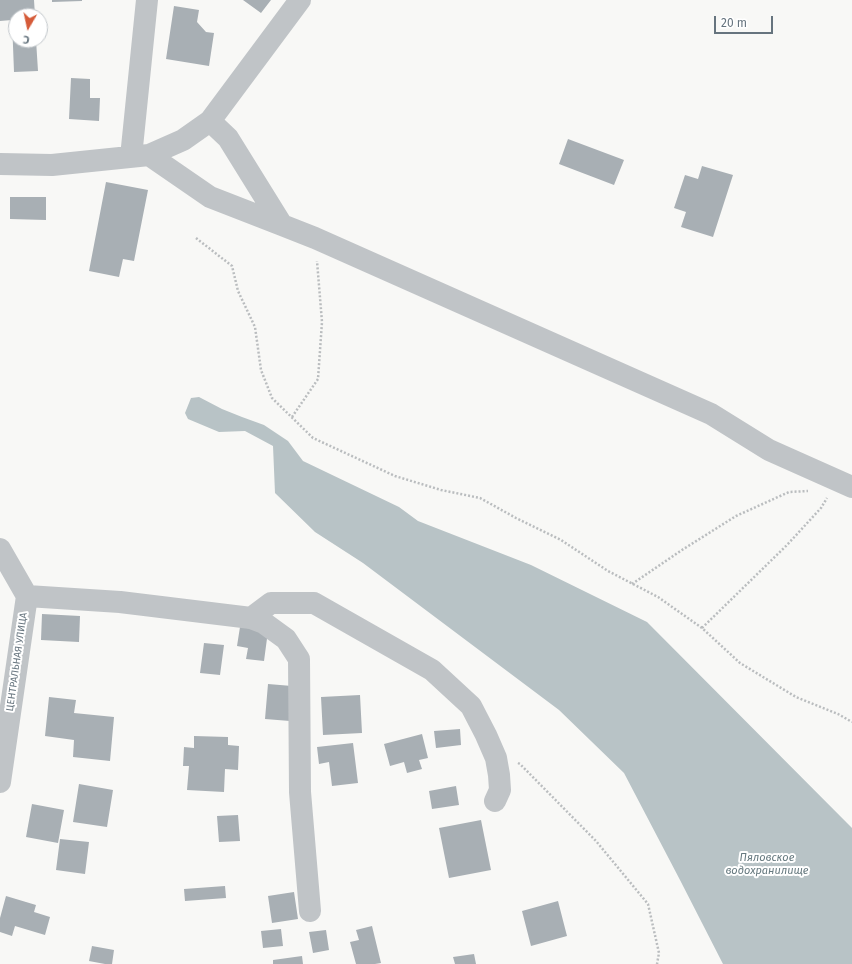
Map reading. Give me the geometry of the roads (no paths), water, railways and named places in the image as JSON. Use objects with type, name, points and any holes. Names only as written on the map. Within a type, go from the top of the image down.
[{"type":"street","points":[[140,156],[147,0]]},
{"type":"street","points":[[0,164],[52,165],[140,156],[183,140],[210,121],[300,0]]},
{"type":"street","points":[[210,121],[228,138],[282,225]]},
{"type":"street","points":[[140,156],[210,198],[315,238],[712,414],[769,450],[852,487]]},
{"type":"street","points":[[0,549],[27,596],[120,602],[251,618],[264,623],[286,639],[299,658],[300,792],[310,911]]},
{"type":"street","name":"ЦЕНТРАЛЬНАЯ УЛИЦА","points":[[0,782],[27,596]]},
{"type":"street","points":[[251,618],[271,603],[314,602],[432,670],[471,706],[486,735],[496,758],[499,775],[500,790],[495,801]]},
{"type":"water","name":"Пяловское водохранилище","points":[[199,397],[222,409],[264,425],[288,441],[303,461],[399,507],[418,521],[531,565],[647,622],[852,828],[852,964],[723,964],[624,773],[559,710],[363,563],[315,532],[275,493],[273,446],[245,431],[219,432],[188,419],[185,413],[191,398]]}]
